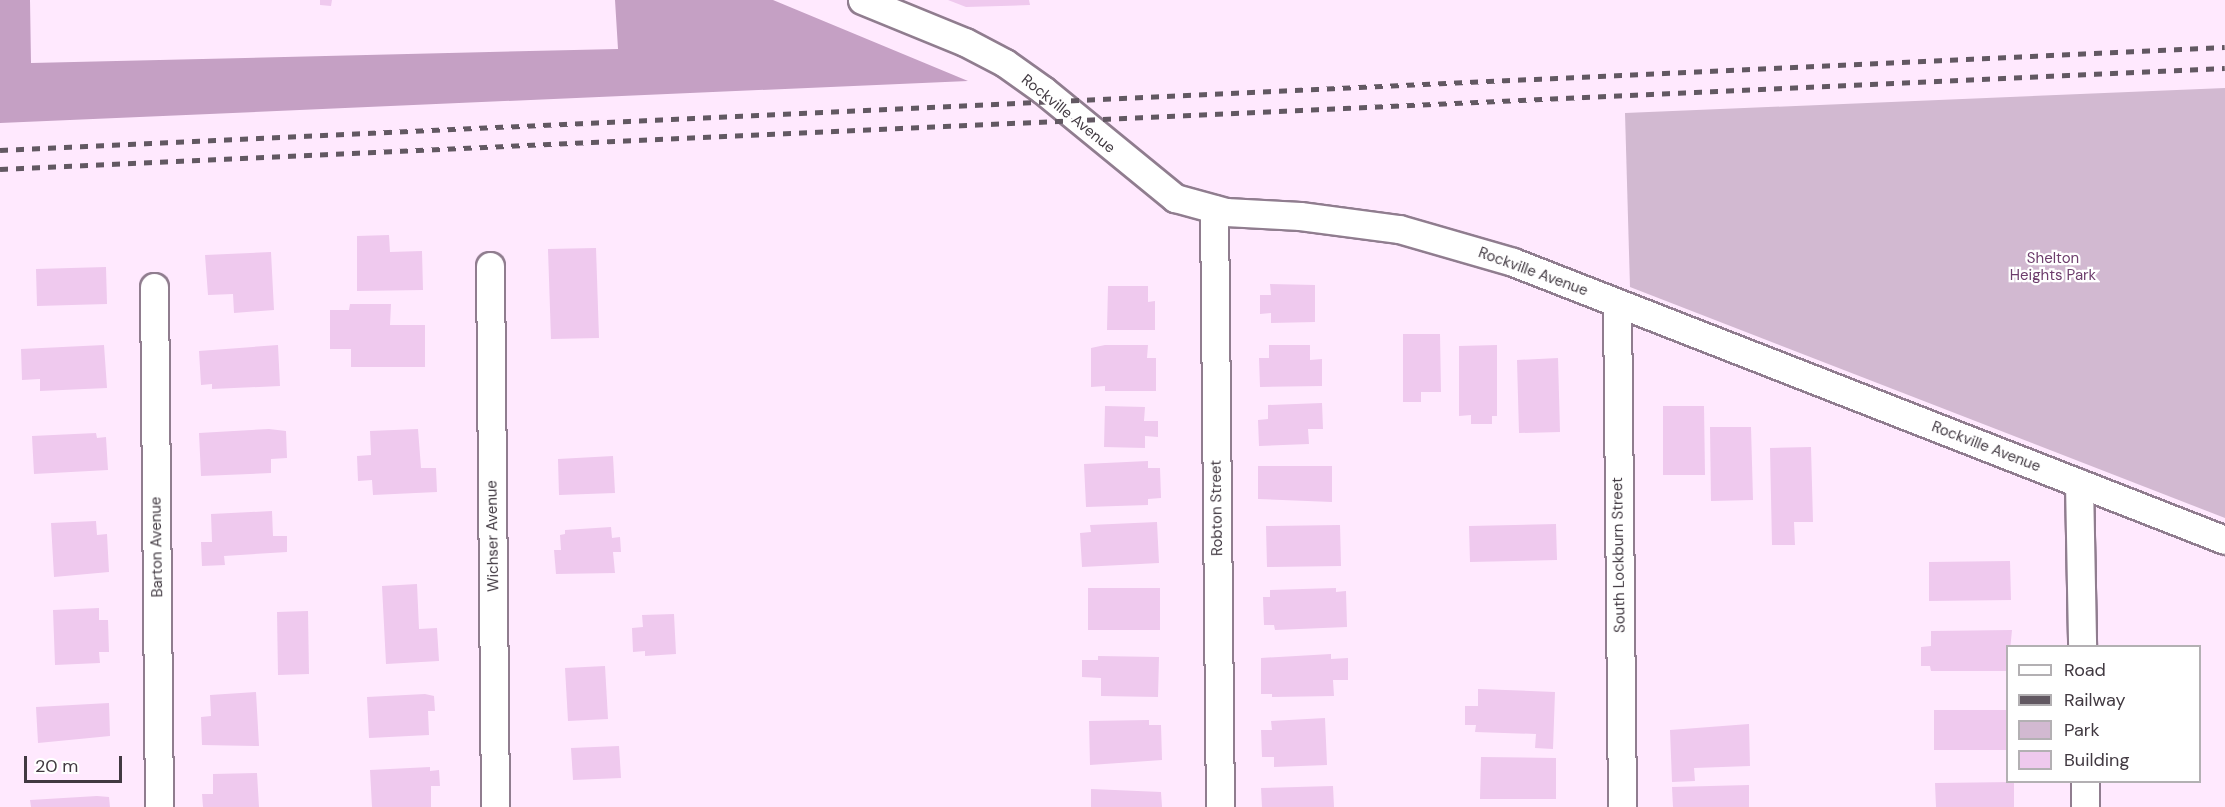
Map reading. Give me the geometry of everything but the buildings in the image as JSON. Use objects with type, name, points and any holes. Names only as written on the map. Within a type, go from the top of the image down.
[{"type":"street","name":"Rockville Avenue","points":[[862,0],[965,42],[1005,63],[1043,90],[1153,183],[1175,198],[1214,209],[1300,216],[1408,231],[1513,262],[2225,540]]},
{"type":"street","name":"Robton Street","points":[[1214,209],[1220,807]]},
{"type":"street","name":"Wichser Avenue","points":[[490,266],[495,807]]},
{"type":"street","name":"Barton Avenue","points":[[154,286],[159,807]]},
{"type":"street","name":"South Lockburn Street","points":[[1617,303],[1622,807]]},
{"type":"street","points":[[2079,483],[2082,645]]},
{"type":"street","points":[[2085,783],[2085,807]]},
{"type":"green space","name":"Shelton Heights Park","points":[[2225,88],[2225,518],[1630,287],[1625,113]]},
{"type":"shaded area","points":[[0,0],[30,0],[31,63],[618,49],[615,0],[773,0],[968,81],[0,123]]},
{"type":"railway","points":[[0,150],[2225,47]]},
{"type":"railway","points":[[0,169],[2225,68]]}]
